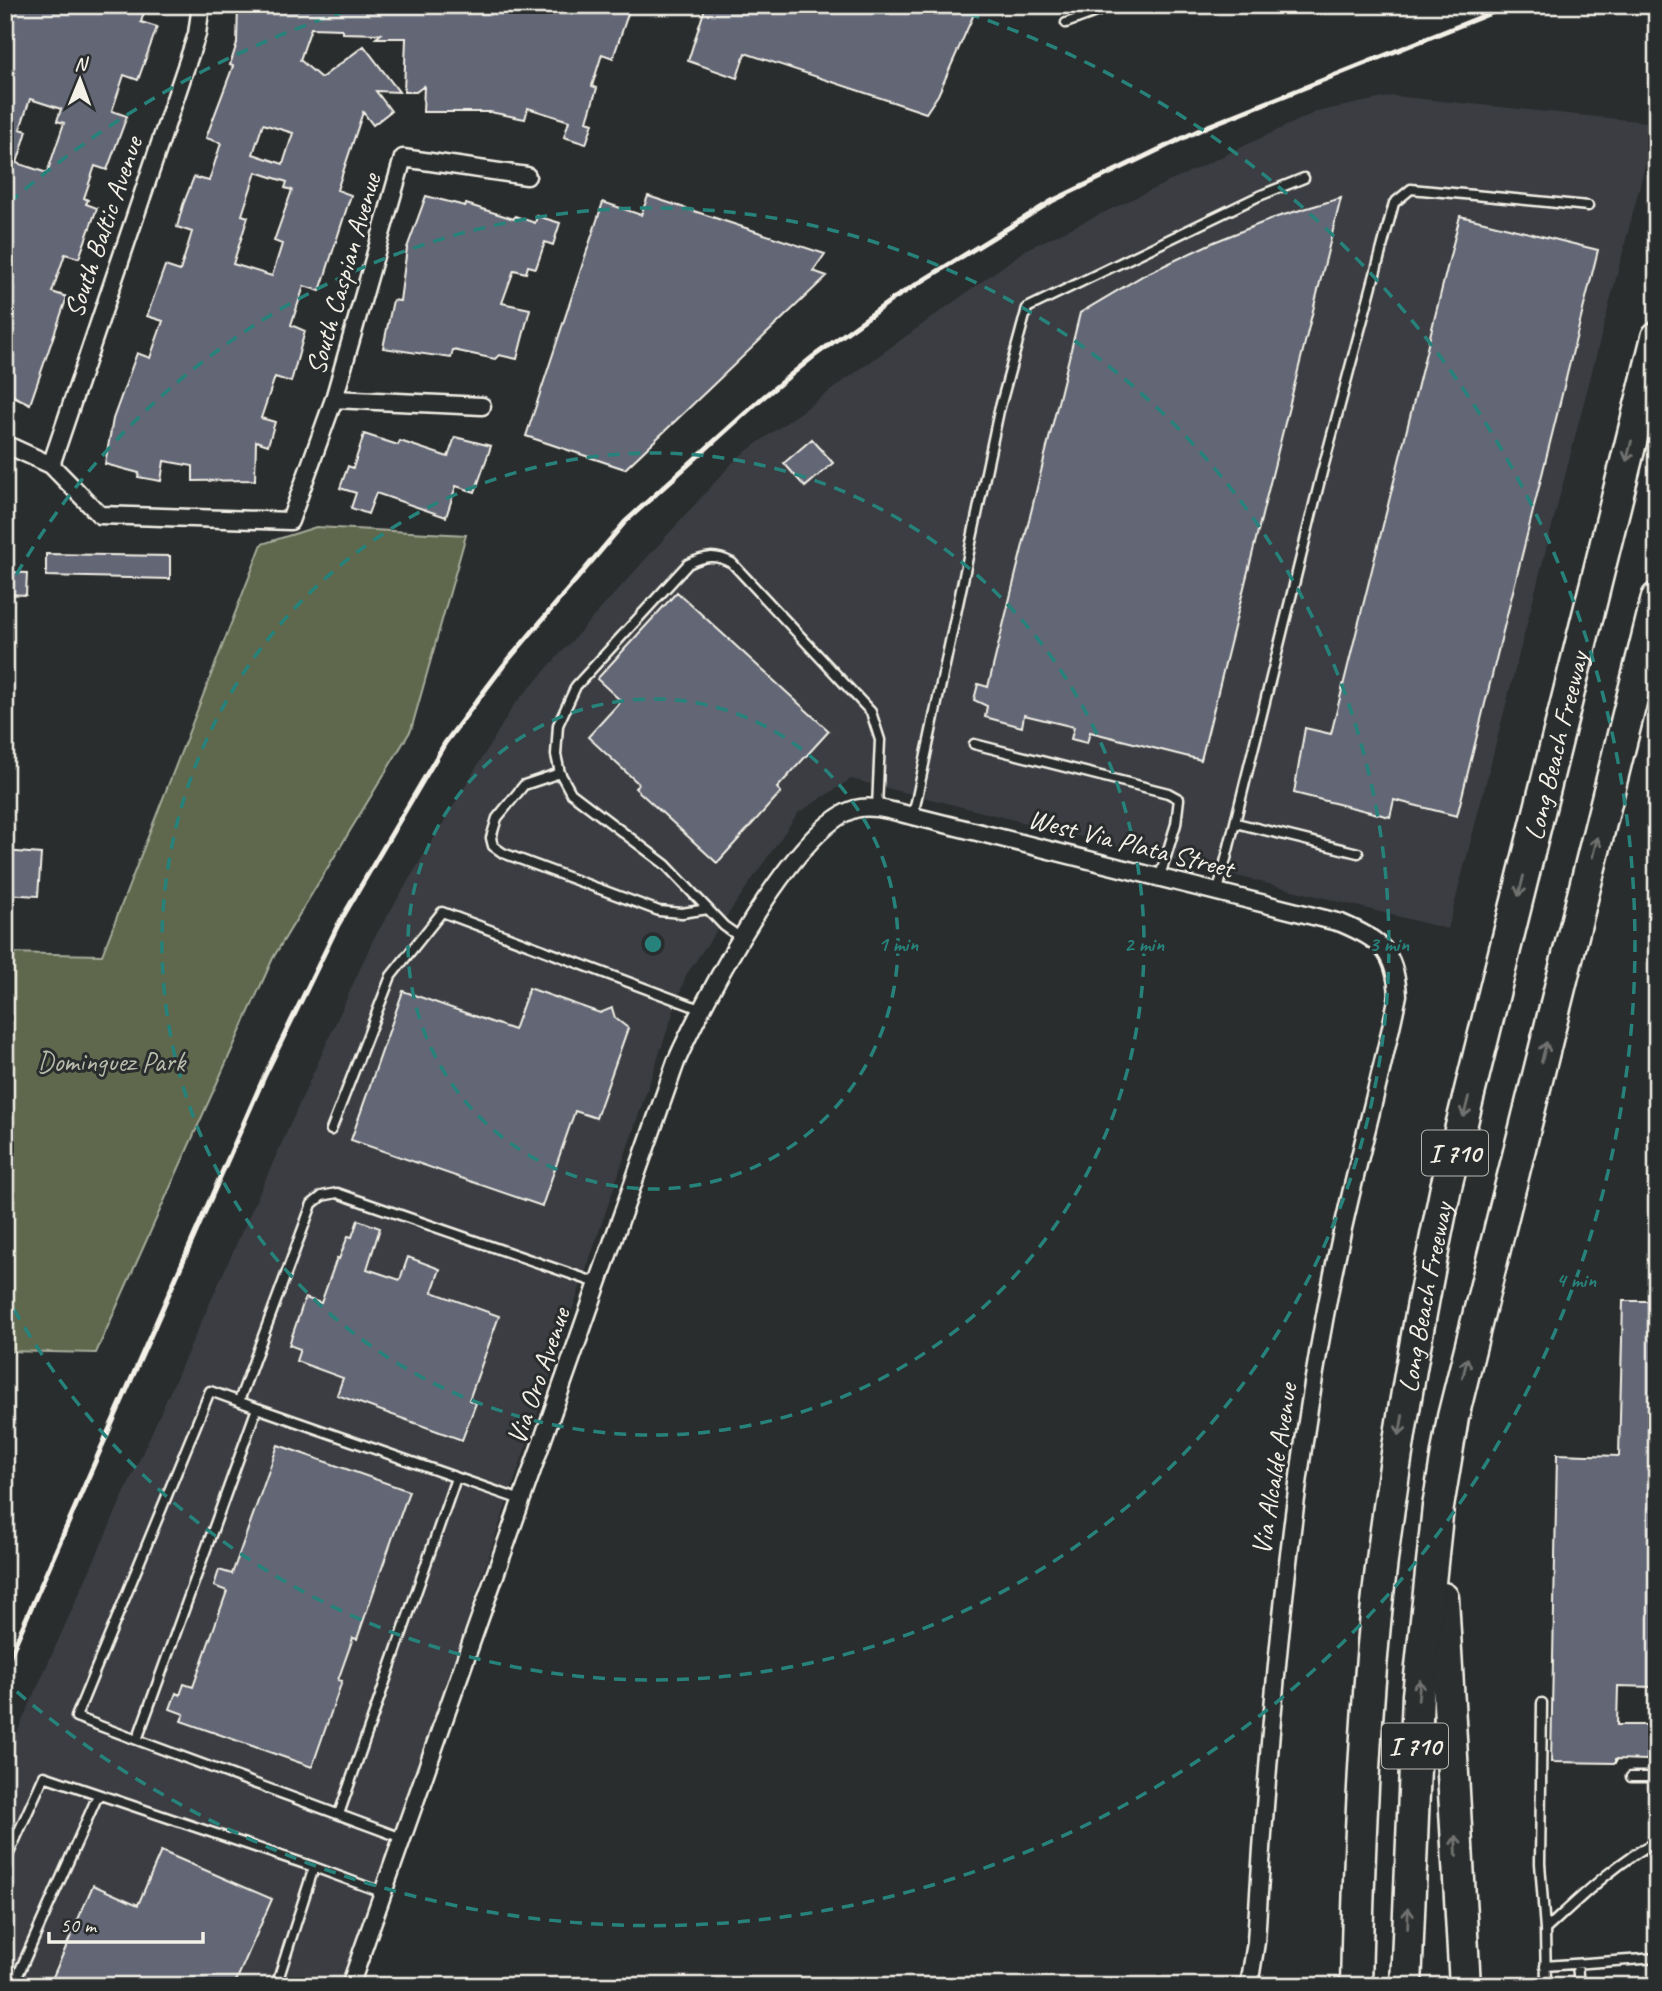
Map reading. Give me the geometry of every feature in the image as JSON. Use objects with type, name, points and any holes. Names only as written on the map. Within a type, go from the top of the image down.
[{"type":"highway","name":"Long Beach Freeway","points":[[1356,1986],[1365,1756],[1378,1596],[1395,1460],[1420,1311],[1446,1187],[1657,337]]},
{"type":"highway","name":"Long Beach Freeway","points":[[1406,1986],[1418,1695],[1438,1507],[1453,1417],[1657,598]]},
{"type":"highway","points":[[1438,1507],[1465,1986]]},
{"type":"street","name":"South Baltic Avenue","points":[[51,465],[197,34],[201,5]]},
{"type":"street","name":"South Caspian Avenue","points":[[51,465],[100,515],[290,522],[334,399],[403,158],[527,176]]},
{"type":"street","points":[[334,399],[482,406]]},
{"type":"street","points":[[5,444],[51,465]]},
{"type":"street","name":"West Via Plata Street","points":[[836,816],[857,808],[877,808],[1341,923],[1360,931],[1387,950],[1396,968]]},
{"type":"street","name":"Via Oro Avenue","points":[[349,1986],[524,1501],[597,1283],[676,1062],[700,1009],[741,938],[812,837],[836,816]]},
{"type":"street","name":"Via Alcalde Avenue","points":[[1249,1986],[1256,1942],[1280,1611],[1299,1465],[1330,1289],[1398,995],[1396,968]]},
{"type":"lane","points":[[1066,23],[1115,5]]},
{"type":"lane","points":[[913,816],[999,411],[1027,308],[1259,196],[1304,178]]},
{"type":"lane","points":[[1218,891],[1322,472],[1394,204],[1411,189],[1588,206]]},
{"type":"lane","points":[[741,938],[708,909],[666,865],[571,793],[560,773],[556,755],[558,725],[576,687],[675,576],[703,556],[720,556],[732,563],[871,712],[880,740],[877,808]]},
{"type":"lane","points":[[974,744],[1168,793],[1179,799],[1176,824],[1160,876]]},
{"type":"lane","points":[[560,773],[524,785],[497,817],[491,838],[493,846],[503,853],[659,911],[682,913],[708,909]]},
{"type":"lane","points":[[1236,822],[1358,853]]},
{"type":"lane","points":[[331,1130],[391,976],[442,912],[700,1009]]},
{"type":"lane","points":[[239,1401],[312,1204],[322,1196],[337,1193],[597,1283]]},
{"type":"lane","points":[[401,1838],[76,1717],[210,1391],[524,1501]]},
{"type":"lane","points":[[137,1741],[257,1408]]},
{"type":"lane","points":[[339,1814],[456,1478]]},
{"type":"lane","points":[[1542,1703],[1540,1863],[1546,1986]]},
{"type":"lane","points":[[5,1862],[44,1776],[381,1892]]},
{"type":"lane","points":[[1631,1777],[1657,1777]]},
{"type":"lane","points":[[13,1986],[98,1795]]},
{"type":"lane","points":[[1545,1930],[1592,1887],[1639,1850],[1657,1841]]},
{"type":"lane","points":[[276,1986],[314,1867]]},
{"type":"lane","points":[[1545,1966],[1657,1958]]},
{"type":"lane","points":[[1577,1964],[1579,1986]]},
{"type":"shaded area","points":[[1393,96],[1656,123],[1448,929],[851,779],[798,813],[686,975],[343,1986],[5,1986],[5,1759],[373,940],[514,705],[737,458],[1027,249],[1316,112]]},
{"type":"green space","name":"Dominguez Park","points":[[316,527],[466,535],[411,730],[273,958],[96,1353],[5,1351],[5,953],[102,955],[262,544]]},
{"type":"building","points":[[17,5],[134,5],[145,9],[141,22],[157,27],[138,80],[124,75],[112,111],[127,116],[107,170],[95,166],[84,198],[88,200],[86,204],[97,208],[79,258],[65,254],[52,292],[67,297],[30,404],[5,392],[5,294],[11,278],[5,276],[5,40]],"holes":[[[30,99],[61,109],[57,121],[64,123],[47,173],[17,163],[27,131],[20,129]]]},
{"type":"building","points":[[238,5],[631,5],[613,58],[602,54],[592,86],[597,88],[587,121],[593,123],[586,144],[564,137],[569,121],[528,108],[525,119],[490,112],[423,112],[424,86],[416,92],[404,92],[406,38],[376,38],[381,34],[342,33],[342,29],[311,28],[300,60],[321,78],[364,46],[399,92],[376,91],[391,111],[373,125],[363,112],[337,190],[351,195],[320,291],[304,286],[291,325],[305,331],[291,382],[275,377],[261,418],[275,422],[268,445],[256,441],[255,480],[193,481],[193,466],[164,461],[161,481],[138,477],[139,473],[105,464],[113,419],[137,353],[150,358],[163,321],[147,316],[165,266],[180,271],[192,232],[177,227],[194,177],[209,181],[221,143],[206,138],[233,66],[230,65],[237,43]],"holes":[[[263,124],[293,133],[283,164],[253,154]],[[256,172],[287,182],[285,188],[292,190],[274,241],[282,244],[272,276],[233,264],[248,217],[242,215]]]},
{"type":"building","points":[[706,5],[978,5],[938,95],[926,113],[745,53],[737,78],[688,61]]},
{"type":"building","points":[[426,196],[465,206],[466,204],[514,219],[515,216],[535,223],[537,216],[560,223],[553,245],[545,242],[536,268],[528,266],[526,273],[514,270],[502,303],[530,309],[517,359],[499,355],[495,359],[453,350],[451,358],[383,348],[393,300],[400,301],[407,248]]},
{"type":"building","points":[[648,196],[825,254],[813,271],[827,276],[625,469],[526,436],[603,202],[641,215]]},
{"type":"building","points":[[1341,198],[1201,760],[1090,732],[1087,743],[1071,739],[1074,727],[1024,715],[1022,727],[985,717],[987,706],[974,700],[978,684],[988,687],[1080,313],[1144,275],[1214,242],[1277,217]]},
{"type":"building","points":[[1460,216],[1598,250],[1457,816],[1394,800],[1390,817],[1294,793],[1305,728],[1331,734]]},
{"type":"building","points":[[364,434],[398,445],[400,441],[448,457],[455,437],[491,446],[475,492],[456,486],[446,517],[376,493],[368,514],[351,508],[356,493],[340,488],[348,466],[353,468]]},
{"type":"building","points":[[812,439],[833,463],[805,487],[784,463]]},
{"type":"building","points":[[46,554],[170,556],[170,579],[46,576]]},
{"type":"building","points":[[5,572],[27,573],[26,595],[5,594]]},
{"type":"building","points":[[677,592],[829,731],[777,788],[781,792],[717,863],[635,788],[639,784],[588,737],[621,701],[597,679]]},
{"type":"building","points":[[5,851],[41,854],[38,896],[5,894]]},
{"type":"building","points":[[529,988],[600,1013],[612,1008],[615,1018],[628,1028],[596,1118],[575,1111],[542,1206],[351,1140],[403,991],[514,1030]]},
{"type":"building","points":[[358,1220],[380,1228],[367,1269],[400,1280],[408,1257],[440,1269],[432,1292],[499,1316],[469,1400],[476,1403],[462,1440],[337,1395],[343,1378],[296,1361],[300,1349],[289,1345],[305,1298],[321,1303],[337,1258],[339,1259],[348,1236],[352,1237]]},
{"type":"building","points":[[1623,1301],[1657,1301],[1657,1671],[1653,1671],[1653,1687],[1618,1686],[1617,1725],[1648,1725],[1647,1760],[1616,1759],[1616,1763],[1551,1762],[1557,1454],[1619,1456]]},
{"type":"building","points":[[278,1445],[409,1491],[357,1639],[353,1638],[338,1680],[342,1681],[312,1767],[181,1721],[184,1714],[170,1709],[176,1693],[180,1695],[184,1684],[193,1687],[227,1591],[214,1586],[219,1570],[232,1574]]},
{"type":"building","points":[[161,1851],[272,1899],[234,1986],[49,1986],[93,1885],[138,1905]]},
{"type":"railway","points":[[5,1667],[264,1077],[338,925],[445,743],[504,665],[625,522],[761,399],[814,356],[893,299],[1052,201],[1208,126],[1511,5]]}]
